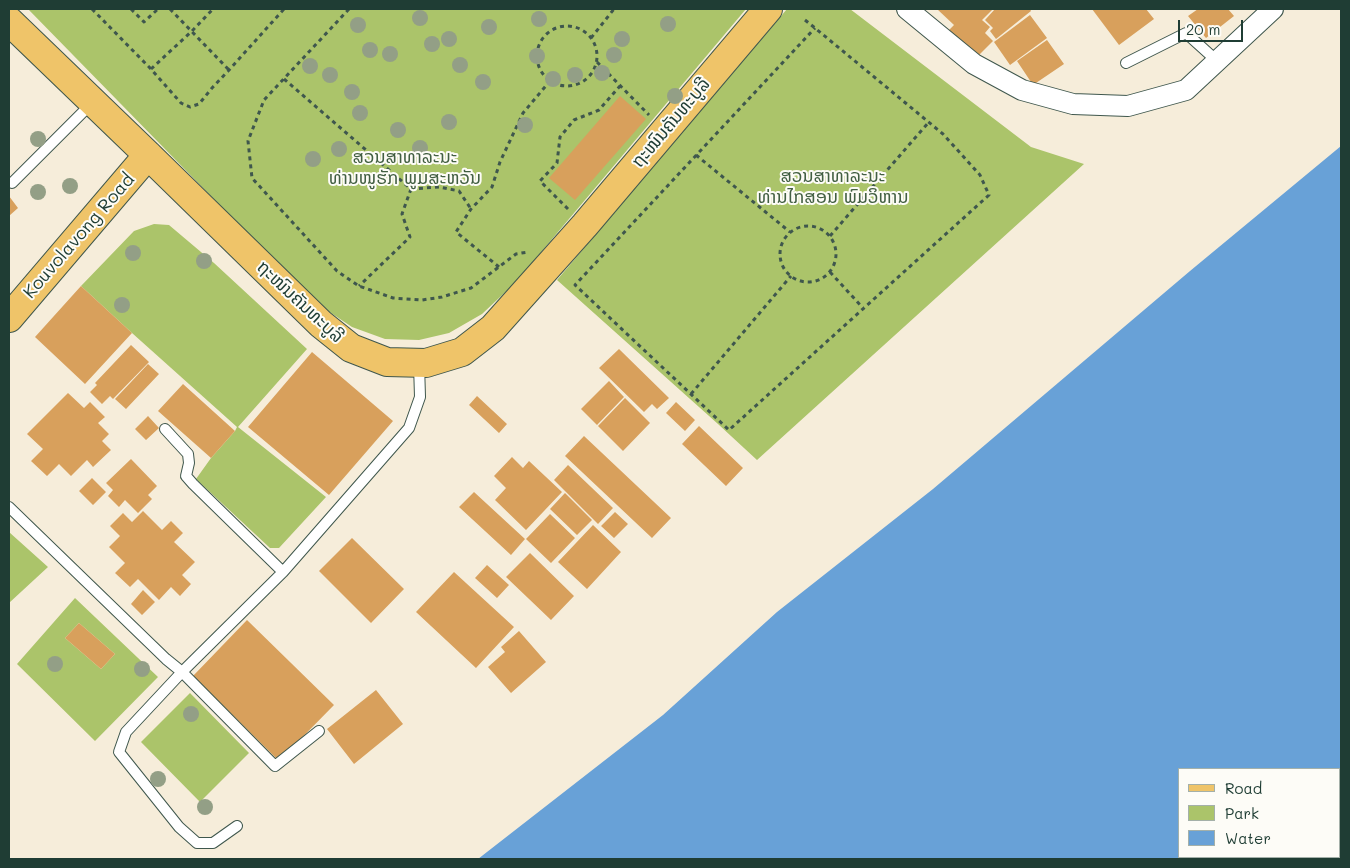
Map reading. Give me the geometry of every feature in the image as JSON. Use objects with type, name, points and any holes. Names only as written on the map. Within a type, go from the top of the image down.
[{"type":"main road","name":"ຖະໜົນຄັນທະບູລີ","points":[[9,21],[321,324],[351,348],[387,362],[426,363],[462,352],[493,328],[585,225],[768,9]]},
{"type":"main road","name":"Kouvolavong Road","points":[[9,318],[148,155]]},
{"type":"street","points":[[907,9],[974,64],[1022,90],[1073,104],[1128,106],[1186,90],[1273,9]]},
{"type":"lane","points":[[1126,63],[1186,34],[1218,61]]},
{"type":"lane","points":[[12,183],[94,102]]},
{"type":"lane","points":[[237,826],[213,843],[196,843],[179,828],[119,752],[126,732],[182,672],[283,572],[409,428],[420,397],[419,363]]},
{"type":"lane","points":[[165,428],[188,454],[189,463],[186,476],[283,572]]},
{"type":"lane","points":[[9,507],[182,672],[275,766],[319,731]]},
{"type":"path","points":[[92,9],[151,69],[181,104],[190,107],[199,104],[284,9]]},
{"type":"path","points":[[131,9],[144,22],[158,9]]},
{"type":"path","points":[[170,9],[230,70]]},
{"type":"path","points":[[151,69],[213,9]]},
{"type":"path","points":[[348,9],[264,100],[248,141],[252,178],[337,271],[359,286],[393,298],[422,300],[442,297],[471,288],[516,254],[530,252],[547,266]]},
{"type":"path","points":[[591,38],[614,9]]},
{"type":"path","points":[[805,20],[815,28],[928,122],[943,134],[980,175],[989,195],[729,430],[575,285],[815,28]]},
{"type":"path","points":[[563,26],[574,27],[584,31],[591,38],[597,54],[597,62],[594,71],[579,84],[559,85],[550,81],[542,74],[537,59],[539,44],[545,35],[553,29],[563,26]]},
{"type":"path","points":[[597,62],[652,118]]},
{"type":"path","points":[[284,79],[411,189],[439,187],[459,191],[471,209]]},
{"type":"path","points":[[499,267],[456,232],[471,209],[492,187],[500,162],[524,113],[550,81]]},
{"type":"path","points":[[585,225],[540,181],[557,163],[560,138],[574,120],[599,110],[620,86]]},
{"type":"path","points":[[830,236],[928,122]]},
{"type":"path","points":[[696,155],[790,232]]},
{"type":"path","points":[[359,286],[410,237],[402,214],[411,189]]},
{"type":"path","points":[[806,226],[824,230],[830,236],[836,254],[830,271],[824,277],[816,281],[799,281],[781,263],[781,246],[784,238],[790,232],[806,226]]},
{"type":"path","points":[[830,271],[863,308]]},
{"type":"path","points":[[691,394],[792,276]]},
{"type":"green space","name":"ສວນສາທາລະນະ ທ່ານໜູຮັກ ພູມສະຫວັນ","points":[[28,9],[746,9],[515,283],[482,314],[449,333],[419,340],[385,339],[352,327],[328,311],[298,285]]},
{"type":"green space","name":"ສວນສາທາລະນະ ທ່ານໄກສອນ ພົມວິຫານ","points":[[787,9],[850,9],[1031,147],[1084,164],[757,460],[557,280]]},
{"type":"green space","points":[[154,224],[169,225],[214,263],[307,349],[238,427],[326,497],[279,548],[270,548],[196,479],[237,427],[81,286],[134,231]]},
{"type":"green space","points":[[9,532],[48,567],[9,603]]},
{"type":"green space","points":[[75,598],[158,677],[95,741],[17,664]],"holes":[[[79,623],[115,654],[101,669],[65,638]]]},
{"type":"green space","points":[[190,693],[249,753],[200,802],[141,742]]},
{"type":"water","points":[[1341,146],[1341,859],[478,859],[663,715],[777,612],[933,489]]},
{"type":"building","points":[[937,9],[993,9],[982,20],[990,27],[985,33],[993,41],[976,58],[948,31],[954,25]]},
{"type":"building","points":[[995,9],[1030,9],[1031,11],[996,39],[990,31],[993,28],[985,20]]},
{"type":"building","points":[[1092,9],[1146,9],[1154,19],[1119,45]]},
{"type":"building","points":[[1198,9],[1228,9],[1234,16],[1206,38],[1188,16]]},
{"type":"building","points":[[1030,15],[1047,38],[1010,65],[994,42]]},
{"type":"building","points":[[1047,40],[1064,64],[1033,85],[1017,61]]},
{"type":"building","points":[[620,96],[646,119],[575,200],[549,178]]},
{"type":"building","points":[[9,196],[18,208],[9,216]]},
{"type":"building","points":[[81,286],[132,333],[85,384],[35,337]]},
{"type":"building","points":[[131,345],[149,362],[113,399],[110,396],[102,404],[90,392],[97,385],[95,383]]},
{"type":"building","points":[[619,349],[669,398],[657,409],[652,404],[644,412],[599,368]]},
{"type":"building","points":[[312,352],[393,421],[329,495],[248,427]]},
{"type":"building","points":[[148,364],[159,374],[126,409],[115,399]]},
{"type":"building","points":[[609,381],[624,397],[597,425],[581,409]]},
{"type":"building","points":[[183,384],[235,431],[211,458],[158,411]]},
{"type":"building","points":[[68,393],[84,408],[90,402],[105,417],[98,423],[109,434],[102,441],[111,450],[93,467],[87,460],[71,476],[59,464],[47,476],[31,461],[43,449],[27,434]]},
{"type":"building","points":[[477,396],[507,424],[499,433],[469,405]]},
{"type":"building","points":[[625,398],[650,423],[623,451],[598,426]]},
{"type":"building","points":[[676,402],[695,420],[685,431],[666,413]]},
{"type":"building","points":[[148,416],[159,428],[146,440],[135,429]]},
{"type":"building","points":[[699,426],[743,468],[726,486],[682,444]]},
{"type":"building","points":[[584,436],[671,518],[652,538],[565,456]]},
{"type":"building","points":[[512,457],[523,468],[529,461],[562,492],[526,530],[495,500],[506,488],[494,476]]},
{"type":"building","points":[[131,459],[157,486],[148,495],[152,499],[138,513],[125,500],[119,507],[108,496],[113,490],[106,483]]},
{"type":"building","points":[[568,465],[613,508],[598,524],[554,480]]},
{"type":"building","points":[[92,478],[106,492],[93,505],[79,491]]},
{"type":"building","points":[[474,492],[525,539],[511,555],[459,507]]},
{"type":"building","points":[[565,493],[592,520],[577,535],[550,509]]},
{"type":"building","points":[[143,511],[162,530],[171,521],[183,533],[174,542],[195,562],[182,575],[191,584],[180,596],[171,587],[159,600],[138,579],[130,587],[115,573],[125,563],[109,547],[120,536],[110,526],[123,513],[132,522]]},
{"type":"building","points":[[615,512],[628,524],[614,538],[601,526]]},
{"type":"building","points":[[550,514],[575,538],[551,563],[526,539]]},
{"type":"building","points":[[593,525],[621,552],[587,589],[558,562]]},
{"type":"building","points":[[352,538],[404,589],[371,623],[319,571]]},
{"type":"building","points":[[530,553],[574,596],[551,620],[506,577]]},
{"type":"building","points":[[487,565],[509,585],[497,598],[475,578]]},
{"type":"building","points":[[454,572],[514,627],[476,668],[416,612]]},
{"type":"building","points":[[143,590],[155,602],[142,615],[131,604]]},
{"type":"building","points":[[247,620],[334,705],[279,761],[193,676]]},
{"type":"building","points":[[79,623],[115,654],[101,669],[65,638]]},
{"type":"building","points":[[519,631],[546,662],[511,693],[488,667],[505,652],[501,647]]},
{"type":"building","points":[[376,690],[403,724],[354,764],[327,729]]}]
